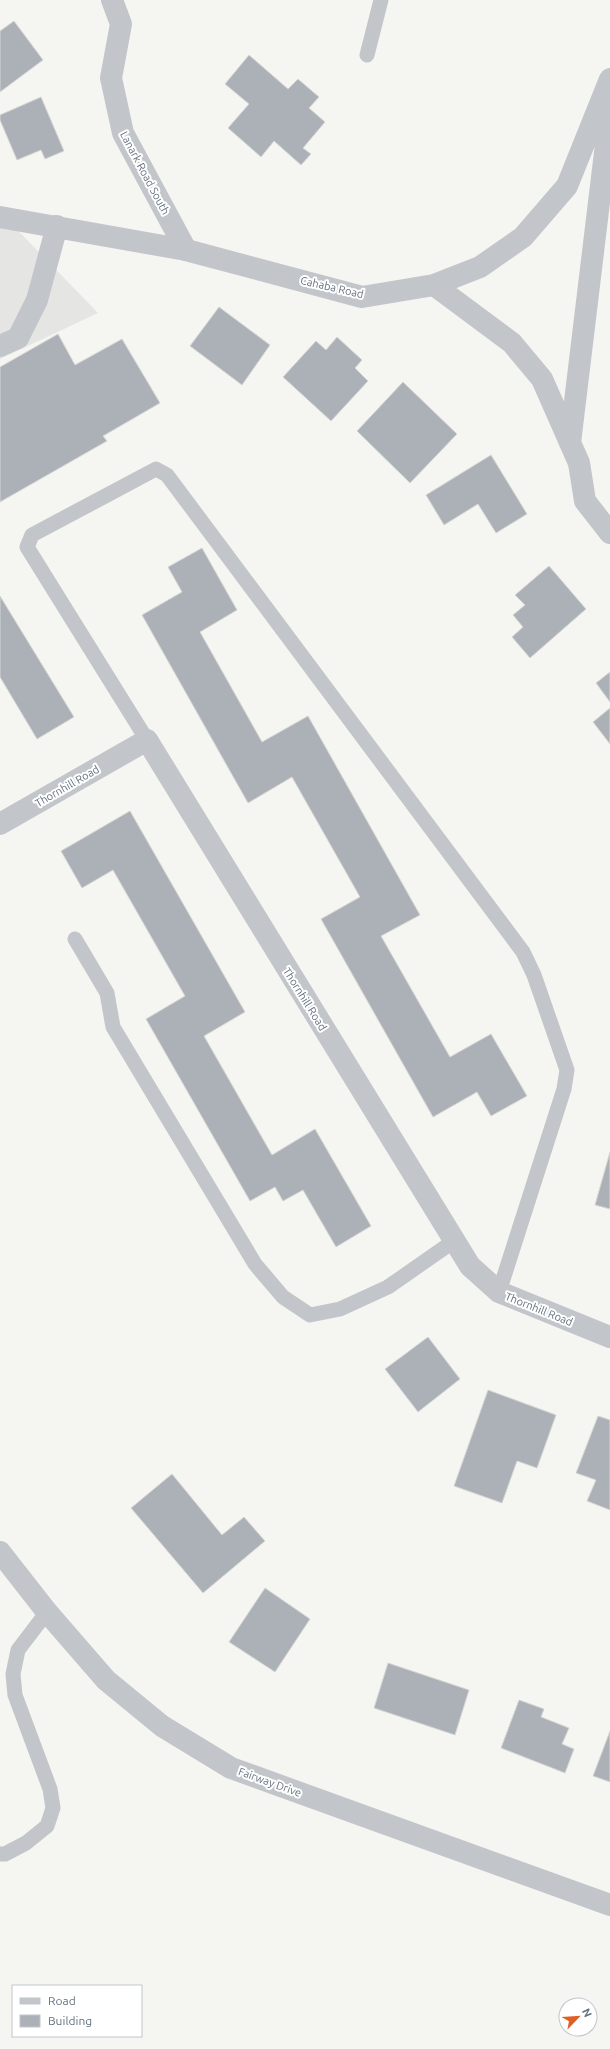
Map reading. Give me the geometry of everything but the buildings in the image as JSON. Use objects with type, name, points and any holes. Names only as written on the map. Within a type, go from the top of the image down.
[{"type":"street","name":"Lanark Road South","points":[[112,0],[121,24],[111,78],[123,133],[186,250]]},
{"type":"street","name":"Cahaba Road","points":[[0,216],[186,250],[362,297],[434,285],[480,267],[523,237],[567,186],[610,79]]},
{"type":"street","points":[[570,443],[610,111]]},
{"type":"street","points":[[0,346],[18,338],[37,300],[57,226]]},
{"type":"street","points":[[434,285],[512,343],[542,379],[579,463],[585,501],[610,533]]},
{"type":"street","name":"Thornhill Road","points":[[0,824],[147,740],[470,1266],[499,1292],[610,1337]]},
{"type":"street","name":"Fairway Drive","points":[[0,1552],[47,1612],[106,1680],[162,1726],[231,1768],[610,1905]]},
{"type":"lane","points":[[366,55],[381,0]]},
{"type":"lane","points":[[147,740],[27,548],[32,535],[156,469],[167,475],[172,481],[523,952],[534,975],[567,1070],[564,1089],[499,1292]]},
{"type":"lane","points":[[75,939],[107,993],[113,1027],[255,1264],[283,1297],[310,1315],[340,1309],[388,1287],[454,1242]]},
{"type":"lane","points":[[0,1854],[5,1854],[26,1843],[47,1826],[53,1808],[50,1789],[15,1695],[13,1674],[18,1650],[47,1612]]},
{"type":"shaded area","points":[[0,212],[98,313],[0,359]]}]
